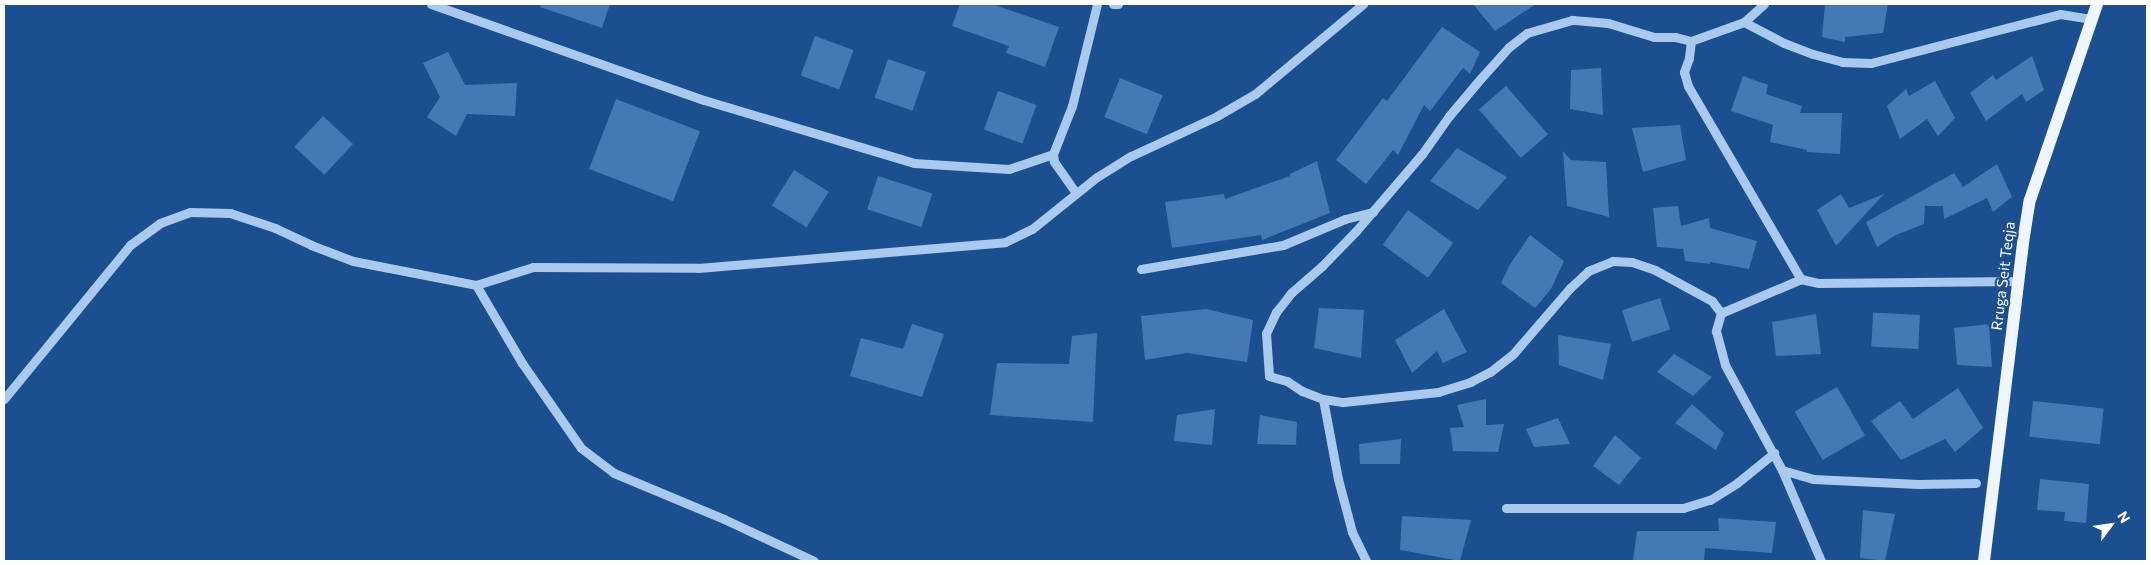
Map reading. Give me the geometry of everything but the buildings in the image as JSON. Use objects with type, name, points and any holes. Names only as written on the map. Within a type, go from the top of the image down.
[{"type":"main road","name":"Rruga Seit Teqja","points":[[1984,561],[2018,281],[2030,200],[2096,4]]},
{"type":"street","points":[[431,4],[704,100],[914,163],[1009,169],[1053,154]]},
{"type":"street","points":[[1076,193],[1054,162],[1053,154],[1072,106],[1097,4]]},
{"type":"street","points":[[1113,4],[1118,4]]},
{"type":"street","points":[[4,400],[130,245],[160,223],[190,212],[230,213],[276,228],[311,245],[353,261],[476,285],[533,267],[698,268],[1005,242],[1032,230],[1076,193],[1131,156],[1217,116],[1255,94],[1363,4]]},
{"type":"street","points":[[1721,314],[1712,301],[1655,270],[1632,262],[1612,261],[1588,271],[1570,288],[1513,354],[1490,372],[1470,382],[1438,392],[1343,402],[1323,399],[1302,391],[1287,381],[1269,376],[1266,333],[1276,312],[1291,292],[1322,266],[1373,212],[1481,78],[1510,47],[1528,33],[1572,20],[1608,22],[1654,37],[1675,37],[1690,41],[1744,22],[1764,4]]},
{"type":"street","points":[[1744,22],[1784,43],[1813,54],[1842,62],[1871,63],[2060,14],[2091,19]]},
{"type":"street","points":[[1690,41],[1689,58],[1684,72],[1688,86],[1801,279]]},
{"type":"street","points":[[1142,269],[1283,245],[1345,219],[1373,212]]},
{"type":"street","points":[[1821,561],[1774,453],[1725,365],[1716,331],[1721,314],[1801,279],[1819,283],[2018,281]]},
{"type":"street","points":[[476,285],[522,363],[581,448],[614,473],[724,519],[814,561]]},
{"type":"street","points":[[1323,399],[1338,478],[1352,532],[1366,561]]},
{"type":"street","points":[[1506,508],[1683,508],[1710,500],[1736,483],[1774,453]]},
{"type":"street","points":[[1782,470],[1813,479],[1918,484],[1976,483]]}]
